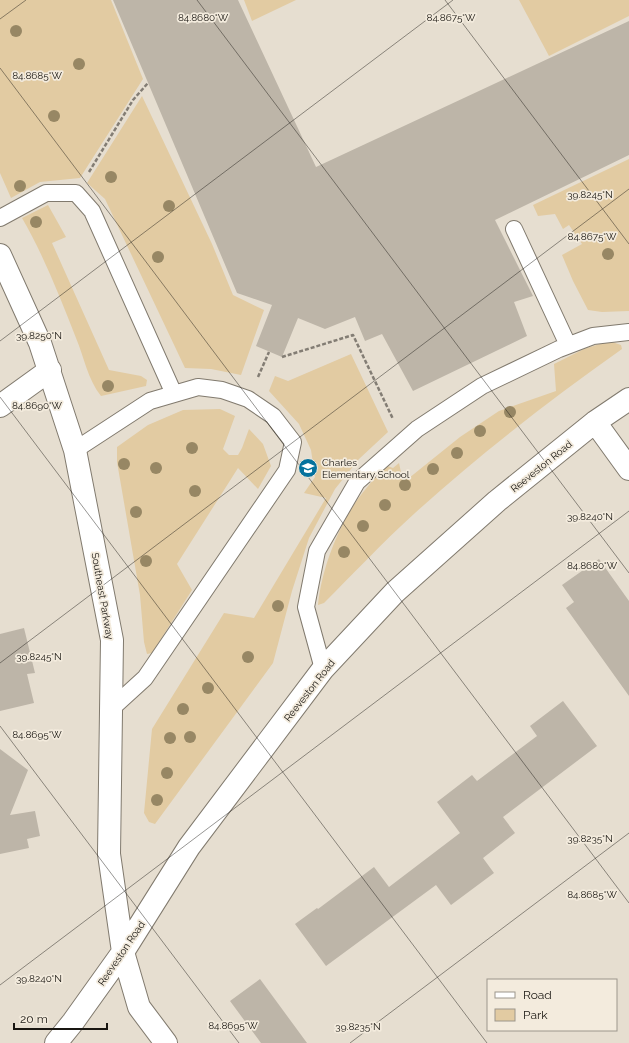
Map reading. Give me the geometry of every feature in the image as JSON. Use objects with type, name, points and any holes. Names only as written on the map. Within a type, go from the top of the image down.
[{"type":"street","name":"Southeast Parkway","points":[[0,255],[40,343],[75,450],[112,640],[109,854],[123,952],[139,1007],[166,1043]]},
{"type":"street","points":[[0,406],[50,370]]},
{"type":"street","name":"Reeveston Road","points":[[56,1043],[73,1022],[123,952],[189,847],[323,669],[395,592],[497,501],[595,422],[629,398]]},
{"type":"street","points":[[595,422],[629,469]]},
{"type":"lane","points":[[0,218],[46,194],[76,193],[92,211],[174,394]]},
{"type":"lane","points":[[514,228],[568,345]]},
{"type":"lane","points":[[323,669],[306,607],[317,551],[358,482],[417,429],[482,386],[568,345],[593,336],[629,332]]},
{"type":"lane","points":[[75,450],[150,401],[198,387],[222,390],[248,399],[273,416],[293,442],[287,470],[145,678],[111,709]]},
{"type":"path","points":[[76,193],[133,100],[148,83]]},
{"type":"path","points":[[282,357],[354,335],[403,442]]},
{"type":"green space","points":[[0,0],[111,0],[143,79],[80,178],[40,182],[11,198],[0,173]]},
{"type":"green space","points":[[244,0],[296,0],[252,21]]},
{"type":"green space","points":[[519,0],[629,0],[629,16],[549,56]]},
{"type":"green space","points":[[142,96],[212,244],[233,295],[264,310],[241,375],[211,369],[185,368],[105,199],[87,183]]},
{"type":"green space","points":[[629,159],[629,311],[602,312],[588,310],[562,255],[582,244],[569,225],[563,229],[555,214],[538,216],[533,205]]},
{"type":"green space","points":[[48,205],[66,237],[52,243],[109,370],[141,376],[147,380],[146,386],[101,396],[93,383],[51,277],[22,218]]},
{"type":"green space","points":[[609,341],[621,345],[622,349],[542,408],[440,491],[380,546],[324,603],[318,605],[322,581],[329,556],[344,522],[362,493],[385,465],[393,468],[399,463],[402,477],[409,478],[460,437],[499,411],[556,391],[554,364],[584,349]]},
{"type":"green space","points":[[351,354],[388,432],[359,459],[335,489],[309,538],[292,591],[273,663],[155,824],[149,822],[144,813],[152,729],[224,613],[254,618],[326,498],[304,493],[315,477],[311,450],[299,424],[269,391],[275,376],[288,381]]},
{"type":"green space","points":[[220,409],[235,416],[223,449],[229,455],[238,455],[249,429],[263,444],[271,466],[258,489],[238,468],[177,564],[192,590],[152,653],[147,654],[144,642],[140,595],[117,462],[117,447],[148,425],[183,410]]},
{"type":"building","points":[[113,0],[238,0],[316,167],[629,21],[629,155],[495,220],[533,296],[514,302],[527,336],[413,391],[382,334],[365,341],[355,317],[325,329],[298,318],[282,357],[256,346],[272,305],[237,293]]},
{"type":"building","points":[[599,559],[629,601],[629,696],[566,608],[574,602],[562,585]]},
{"type":"building","points":[[24,628],[35,673],[27,674],[34,703],[0,711],[0,634]]},
{"type":"building","points":[[563,701],[597,746],[503,817],[515,833],[483,858],[494,873],[451,905],[436,885],[326,966],[295,924],[317,908],[318,909],[374,867],[389,887],[460,833],[437,802],[472,775],[477,781],[537,736],[530,726]]},
{"type":"building","points":[[0,749],[28,770],[10,815],[35,811],[40,836],[27,839],[29,848],[0,854]]},
{"type":"building","points":[[260,979],[307,1043],[261,1043],[230,1001]]},
{"type":"place","name":"Charles Elementary School","points":[[308,468]]}]
